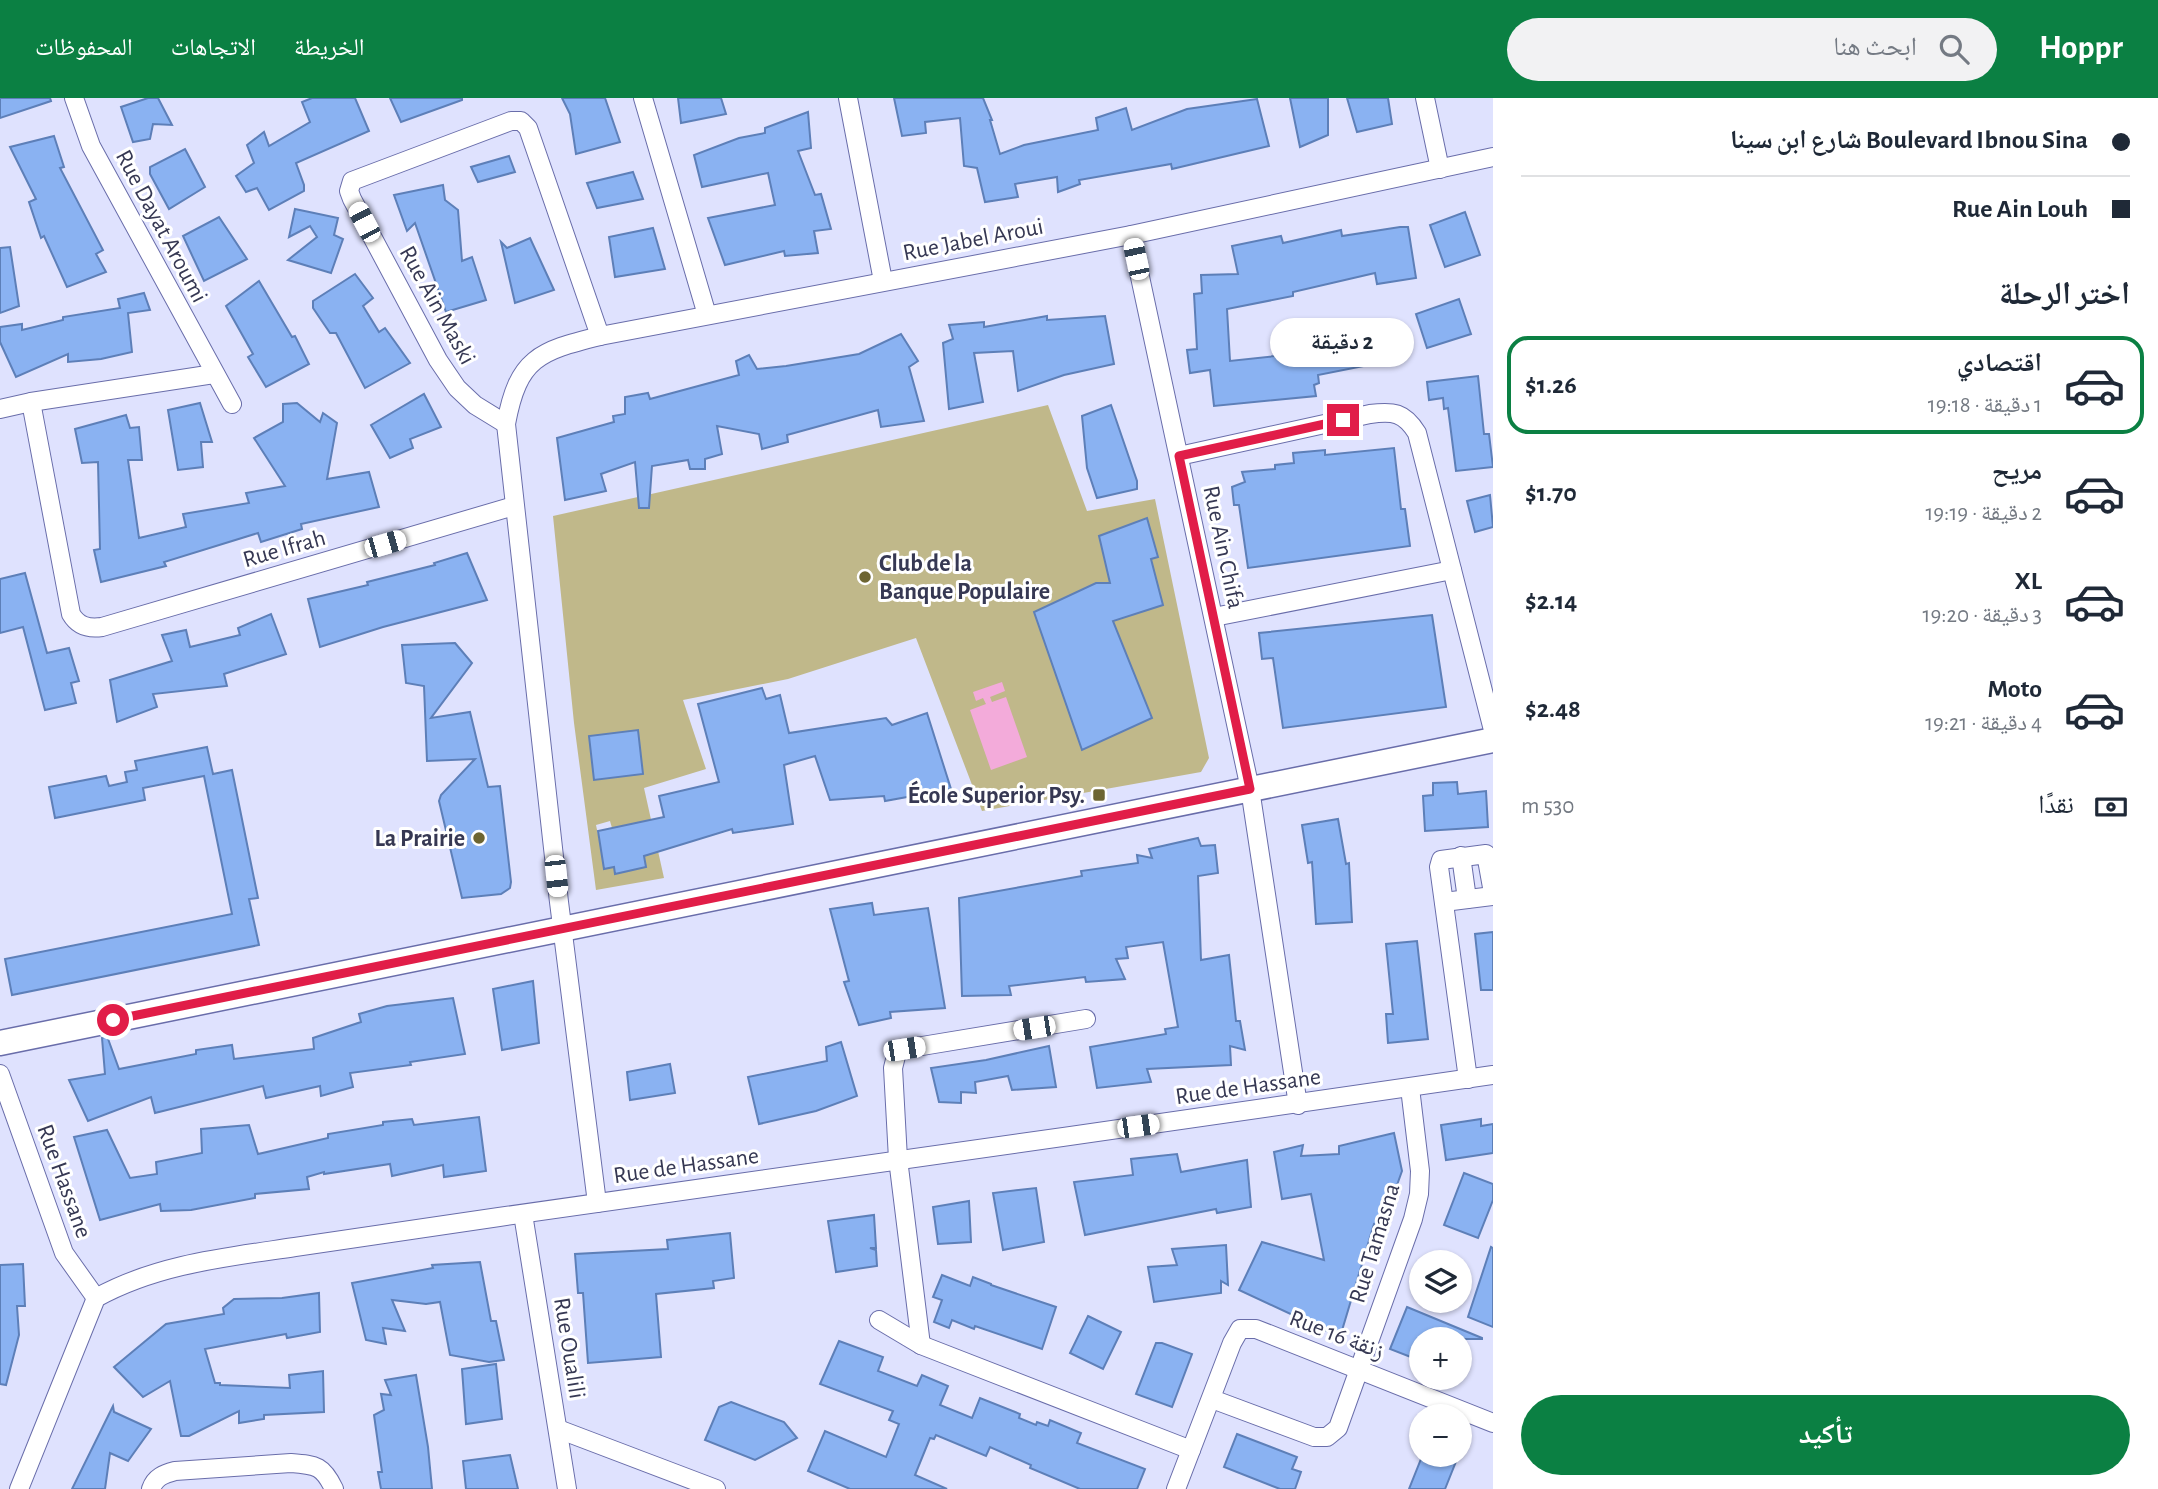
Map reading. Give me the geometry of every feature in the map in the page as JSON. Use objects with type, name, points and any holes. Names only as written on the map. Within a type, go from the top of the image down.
[{"type":"main road","points":[[0,1043],[1493,740]]},
{"type":"street","name":"Rue Dayat Aroumi","points":[[74,98],[91,145],[232,404]]},
{"type":"street","points":[[643,98],[707,315]]},
{"type":"street","points":[[848,98],[883,281]]},
{"type":"street","points":[[1425,98],[1440,169]]},
{"type":"street","name":"Rue Ain Maski","points":[[506,424],[475,405],[457,388],[438,360],[349,191],[352,181],[511,121],[521,121],[528,128],[600,336]]},
{"type":"street","name":"Rue Jabel Aroui","points":[[597,1203],[562,929],[506,424],[516,383],[525,369],[536,359],[559,346],[600,336],[1131,234],[1493,157]]},
{"type":"street","name":"Rue Ain Chifa","points":[[1131,234],[1250,789],[1298,1105]]},
{"type":"street","points":[[0,410],[31,402],[214,374]]},
{"type":"street","name":"Rue Ifrah","points":[[31,402],[71,614],[84,626],[102,627],[514,506]]},
{"type":"street","points":[[1179,456],[1370,414],[1397,414],[1410,422],[1417,433],[1493,730]]},
{"type":"street","points":[[1214,617],[1452,570]]},
{"type":"street","points":[[1444,902],[1493,894],[1486,855],[1461,856],[1444,859],[1439,863],[1444,902],[1468,1079]]},
{"type":"street","points":[[1461,856],[1467,899]]},
{"type":"street","points":[[921,1345],[898,1159],[892,1068],[897,1052],[1086,1019]]},
{"type":"street","name":"Rue Hassane","points":[[0,1074],[64,1253],[96,1297]]},
{"type":"street","name":"Rue de Hassane","points":[[96,1297],[122,1283],[191,1264],[898,1159],[1298,1105],[1493,1075]]},
{"type":"street","name":"Rue Tamasna","points":[[1212,1399],[1314,1437],[1327,1437],[1338,1428],[1413,1219],[1419,1194],[1420,1171],[1410,1088]]},
{"type":"street","name":"Rue Oualili","points":[[523,1214],[568,1489]]},
{"type":"street","points":[[19,1489],[96,1297]]},
{"type":"street","points":[[879,1320],[921,1345],[1191,1450]]},
{"type":"street","name":"Rue 16 زنقة","points":[[1212,1399],[1232,1343],[1240,1329],[1256,1329],[1493,1423]]},
{"type":"street","points":[[1176,1489],[1212,1399]]},
{"type":"street","points":[[558,1429],[716,1489]]},
{"type":"street","points":[[151,1489],[153,1482],[162,1475],[175,1471],[291,1463],[310,1464],[326,1473],[334,1489]]},
{"type":"shaded area","name":"Club de la Banque Populaire","points":[[1048,405],[1087,511],[1155,499],[1209,758],[1201,772],[982,811],[916,638],[788,679],[683,700],[706,769],[644,788],[664,878],[596,890],[574,723],[553,516]],"holes":[[[637,730],[643,774],[594,780],[589,736]],[[610,821],[612,828],[636,823],[646,867],[616,874],[614,867],[605,869],[596,825]]]},
{"type":"shaded area","points":[[1002,682],[1005,691],[990,697],[992,702],[1006,697],[1027,757],[991,770],[970,710],[986,704],[983,698],[976,701],[973,692]]},
{"type":"building","points":[[0,98],[50,98],[51,101],[0,118]]},
{"type":"building","points":[[148,98],[158,98],[172,125],[153,124],[150,139],[133,142],[121,107]]},
{"type":"building","points":[[312,98],[355,98],[369,131],[296,163],[304,191],[269,210],[257,188],[246,192],[236,176],[254,163],[247,145],[264,132],[269,146],[310,122],[302,102]]},
{"type":"building","points":[[390,98],[462,98],[462,100],[401,122]]},
{"type":"building","points":[[562,98],[605,98],[620,142],[576,154],[570,114]]},
{"type":"building","points":[[678,98],[721,98],[726,114],[681,123]]},
{"type":"building","points":[[894,98],[983,98],[992,120],[1000,154],[1024,145],[1098,130],[1096,118],[1126,108],[1132,130],[1187,109],[1257,99],[1269,146],[1172,169],[1171,164],[1079,180],[1080,184],[1058,192],[1057,177],[1015,184],[1018,197],[985,202],[977,168],[964,166],[960,118],[925,122],[926,133],[902,136]]},
{"type":"building","points":[[1290,98],[1328,98],[1328,135],[1300,147]]},
{"type":"building","points":[[1347,98],[1388,98],[1392,124],[1357,132]]},
{"type":"building","points":[[808,112],[811,148],[798,151],[815,195],[821,194],[831,229],[814,231],[818,253],[785,256],[784,251],[725,265],[708,218],[775,205],[768,173],[702,187],[694,155],[739,138],[765,133],[765,128]]},
{"type":"building","points":[[54,136],[64,167],[60,168],[103,250],[96,254],[106,272],[67,287],[44,236],[41,238],[29,202],[36,199],[10,147]]},
{"type":"building","points":[[185,149],[205,187],[169,209],[150,174],[150,167]]},
{"type":"building","points":[[509,156],[515,172],[478,182],[471,167]]},
{"type":"building","points":[[633,172],[643,199],[597,208],[587,183]]},
{"type":"building","points":[[443,185],[445,200],[458,210],[462,261],[472,257],[486,300],[446,312],[415,223],[407,231],[394,195]]},
{"type":"building","points":[[295,209],[338,218],[334,235],[343,239],[331,273],[288,260],[317,237],[310,226],[289,237]]},
{"type":"building","points":[[1465,212],[1480,255],[1445,267],[1430,225]]},
{"type":"building","points":[[219,217],[247,259],[204,281],[183,236]]},
{"type":"building","points":[[1408,227],[1416,278],[1377,284],[1375,273],[1293,292],[1293,296],[1227,309],[1230,361],[1321,351],[1319,337],[1383,326],[1389,361],[1318,375],[1319,383],[1314,385],[1316,396],[1214,406],[1210,370],[1190,373],[1187,350],[1197,349],[1194,294],[1202,293],[1201,275],[1238,274],[1232,246],[1281,236],[1283,243],[1341,230],[1342,236]]},
{"type":"building","points":[[653,228],[665,269],[615,277],[609,237]]},
{"type":"building","points":[[530,238],[554,290],[515,303],[501,242],[507,248]]},
{"type":"building","points":[[10,247],[19,306],[0,313],[0,248]]},
{"type":"building","points":[[355,274],[373,298],[363,306],[379,332],[385,328],[410,363],[365,388],[336,333],[330,333],[313,308],[313,301]]},
{"type":"building","points":[[259,281],[292,337],[295,336],[309,364],[266,387],[248,357],[253,354],[226,306]]},
{"type":"building","points":[[144,293],[150,310],[128,313],[132,352],[101,359],[68,362],[68,354],[16,377],[0,342],[0,327],[22,324],[22,330],[63,320],[63,317],[120,308],[118,299]]},
{"type":"building","points":[[1459,299],[1471,334],[1427,348],[1416,314]]},
{"type":"building","points":[[1047,316],[1047,320],[1105,316],[1114,364],[1064,375],[1018,391],[1013,351],[974,353],[983,402],[949,409],[943,343],[953,339],[949,325],[984,322],[984,327]]},
{"type":"building","points":[[901,334],[918,361],[909,367],[924,421],[881,427],[878,410],[787,435],[788,442],[762,449],[759,434],[717,426],[722,454],[705,459],[705,469],[690,469],[688,460],[652,466],[649,508],[639,508],[635,462],[601,474],[606,491],[565,500],[557,438],[614,422],[613,416],[625,414],[625,397],[648,393],[650,399],[739,375],[736,361],[749,355],[757,369],[786,366],[859,354]]},
{"type":"building","points":[[1478,376],[1484,434],[1489,434],[1493,467],[1456,471],[1448,408],[1444,409],[1443,398],[1429,400],[1427,382]]},
{"type":"building","points":[[424,394],[441,427],[410,439],[413,448],[390,458],[371,425]]},
{"type":"building","points":[[200,403],[212,442],[201,442],[203,467],[178,470],[168,410]]},
{"type":"building","points":[[297,403],[320,422],[323,413],[337,423],[327,479],[369,472],[379,507],[301,524],[302,529],[261,542],[258,533],[164,562],[166,566],[101,582],[94,550],[100,549],[98,462],[82,463],[75,429],[126,415],[130,428],[139,427],[142,460],[128,460],[139,538],[186,527],[183,514],[249,503],[246,493],[285,486],[254,438],[283,422],[283,404]]},
{"type":"building","points":[[1111,405],[1137,481],[1137,489],[1097,498],[1087,468],[1082,416]]},
{"type":"building","points":[[1394,448],[1401,509],[1405,509],[1410,546],[1248,568],[1239,505],[1234,505],[1232,487],[1245,482],[1242,472],[1275,469],[1275,465],[1294,463],[1293,453],[1325,450],[1325,455]]},
{"type":"building","points":[[1490,495],[1493,527],[1475,532],[1467,501]]},
{"type":"building","points":[[1147,518],[1158,557],[1151,559],[1163,605],[1113,621],[1152,718],[1082,750],[1034,612],[1096,583],[1110,583],[1099,536]]},
{"type":"building","points":[[467,553],[487,600],[383,627],[320,647],[308,599],[368,585],[367,582],[435,565],[434,563]]},
{"type":"building","points":[[25,573],[47,653],[69,648],[79,681],[71,683],[76,703],[45,710],[23,627],[0,633],[0,579]]},
{"type":"building","points":[[271,614],[286,654],[224,674],[227,686],[153,694],[157,707],[117,722],[110,680],[172,661],[162,635],[186,630],[190,647],[240,635],[238,628]]},
{"type":"building","points":[[1432,615],[1446,707],[1283,728],[1273,658],[1262,659],[1259,633]]},
{"type":"building","points":[[455,643],[472,663],[431,718],[470,712],[488,787],[500,786],[511,882],[510,888],[501,894],[462,898],[439,801],[441,795],[475,759],[427,761],[424,686],[406,683],[402,645]]},
{"type":"building","points":[[762,688],[766,699],[780,695],[789,733],[886,718],[892,725],[927,713],[951,789],[885,801],[884,796],[830,800],[815,756],[784,765],[793,824],[733,833],[732,829],[644,856],[646,867],[615,874],[614,867],[604,869],[598,831],[664,817],[659,796],[719,782],[698,704]]},
{"type":"building","points":[[638,730],[643,774],[594,780],[589,736]]},
{"type":"building","points":[[207,747],[213,774],[232,770],[258,898],[249,899],[259,945],[12,995],[5,959],[232,914],[204,776],[143,788],[145,800],[55,818],[49,787],[106,776],[109,786],[127,782],[125,772],[137,770],[135,761]]},
{"type":"building","points":[[1457,782],[1458,794],[1486,791],[1488,827],[1425,831],[1423,796],[1433,795],[1433,783]]},
{"type":"building","points":[[1338,819],[1346,864],[1349,863],[1352,922],[1316,924],[1312,862],[1308,863],[1302,825]]},
{"type":"building","points":[[1198,838],[1201,846],[1215,845],[1218,873],[1198,876],[1201,960],[1229,955],[1236,1021],[1240,1021],[1245,1050],[1230,1046],[1231,1065],[1147,1069],[1151,1082],[1097,1088],[1090,1047],[1166,1034],[1165,1029],[1178,1027],[1163,942],[1126,947],[1128,958],[1116,959],[1125,979],[1086,982],[1085,977],[1009,986],[1011,995],[962,996],[959,898],[1082,876],[1081,871],[1138,863],[1137,855],[1152,858],[1149,849]]},
{"type":"building","points":[[872,903],[874,915],[928,908],[945,1008],[890,1012],[891,1018],[859,1025],[844,982],[849,981],[830,909]]},
{"type":"building","points":[[1493,932],[1493,990],[1481,990],[1475,934]]},
{"type":"building","points":[[1417,941],[1428,1039],[1388,1043],[1386,1014],[1393,1014],[1386,944]]},
{"type":"building","points":[[533,981],[539,1043],[502,1050],[493,989]]},
{"type":"building","points":[[453,998],[465,1054],[350,1073],[353,1087],[321,1096],[320,1086],[266,1098],[263,1086],[155,1113],[151,1097],[88,1121],[69,1080],[105,1074],[102,1038],[107,1036],[119,1069],[196,1054],[196,1050],[232,1045],[234,1059],[314,1049],[313,1038],[361,1022],[359,1014],[387,1006]]},
{"type":"building","points":[[841,1042],[857,1096],[816,1111],[759,1124],[748,1077],[827,1061],[826,1047]]},
{"type":"building","points":[[1049,1046],[1056,1087],[1012,1090],[1008,1076],[975,1082],[976,1093],[961,1092],[961,1103],[939,1102],[931,1068],[986,1060]]},
{"type":"building","points":[[670,1064],[675,1093],[630,1100],[627,1072]]},
{"type":"building","points":[[479,1117],[486,1171],[444,1177],[443,1165],[392,1176],[390,1164],[324,1172],[307,1177],[309,1189],[255,1194],[255,1198],[191,1210],[161,1211],[160,1204],[100,1220],[74,1137],[107,1130],[130,1178],[157,1174],[156,1162],[202,1153],[201,1129],[249,1125],[258,1154],[328,1138],[328,1134],[383,1125],[383,1122],[412,1119],[414,1125]]},
{"type":"building","points":[[1481,1119],[1481,1126],[1493,1124],[1493,1153],[1446,1160],[1441,1125]]},
{"type":"building","points":[[1394,1133],[1402,1171],[1382,1227],[1374,1224],[1340,1337],[1239,1290],[1262,1242],[1324,1260],[1311,1194],[1282,1199],[1274,1152],[1303,1145],[1301,1156],[1339,1154],[1339,1146]]},
{"type":"building","points":[[1177,1154],[1181,1172],[1247,1160],[1251,1207],[1217,1213],[1216,1209],[1085,1235],[1074,1182],[1133,1175],[1131,1159]]},
{"type":"building","points":[[1464,1173],[1493,1184],[1493,1200],[1478,1238],[1444,1225]]},
{"type":"building","points":[[1036,1188],[1044,1242],[1003,1250],[993,1193]]},
{"type":"building","points":[[969,1201],[971,1242],[938,1244],[933,1207]]},
{"type":"building","points":[[874,1215],[876,1248],[870,1248],[876,1250],[877,1266],[836,1272],[828,1221]]},
{"type":"building","points":[[730,1233],[734,1278],[713,1281],[714,1288],[656,1294],[661,1357],[588,1363],[583,1293],[578,1293],[575,1254],[668,1249],[667,1240]]},
{"type":"building","points":[[1226,1245],[1228,1285],[1221,1281],[1221,1293],[1154,1302],[1148,1267],[1177,1265],[1172,1249]]},
{"type":"building","points":[[1491,1247],[1493,1327],[1468,1317],[1472,1313],[1472,1305]]},
{"type":"building","points":[[480,1262],[491,1321],[496,1321],[504,1360],[489,1362],[450,1355],[440,1302],[426,1304],[392,1300],[405,1331],[383,1328],[386,1344],[366,1340],[352,1283],[433,1268],[432,1265]]},
{"type":"building","points":[[23,1264],[25,1306],[17,1306],[19,1335],[6,1385],[0,1384],[0,1265]]},
{"type":"building","points":[[942,1275],[970,1286],[973,1277],[1056,1307],[1042,1349],[952,1320],[949,1328],[934,1322],[942,1300],[933,1297]]},
{"type":"building","points":[[319,1293],[320,1332],[287,1338],[286,1334],[205,1349],[215,1383],[220,1385],[290,1388],[289,1375],[323,1371],[324,1412],[264,1415],[264,1419],[239,1423],[239,1411],[189,1436],[181,1436],[170,1381],[143,1397],[114,1367],[166,1324],[224,1314],[223,1308],[234,1299],[282,1298]]},
{"type":"building","points":[[1407,1307],[1409,1313],[1422,1313],[1455,1327],[1409,1327],[1409,1356],[1390,1349]]},
{"type":"building","points":[[1088,1316],[1121,1332],[1103,1369],[1070,1353]]},
{"type":"building","points":[[1472,1334],[1482,1338],[1472,1339]]},
{"type":"building","points":[[839,1341],[883,1357],[878,1371],[917,1386],[922,1375],[948,1386],[940,1405],[972,1418],[980,1398],[1020,1414],[1019,1418],[1036,1425],[1037,1422],[1048,1426],[1050,1420],[1081,1433],[1077,1443],[1145,1469],[1137,1489],[1080,1489],[1030,1468],[1031,1465],[990,1447],[986,1456],[936,1435],[934,1439],[930,1438],[915,1475],[947,1489],[850,1489],[808,1471],[825,1431],[886,1457],[899,1424],[889,1420],[893,1411],[820,1384]]},
{"type":"building","points":[[1156,1343],[1192,1354],[1172,1407],[1136,1394]]},
{"type":"building","points":[[496,1364],[502,1419],[466,1424],[462,1369]]},
{"type":"building","points":[[416,1375],[432,1489],[381,1489],[378,1472],[382,1472],[374,1415],[384,1410],[381,1394],[391,1395],[385,1380]]},
{"type":"building","points":[[731,1402],[784,1422],[797,1438],[755,1460],[705,1440],[719,1407]]},
{"type":"building","points":[[113,1406],[114,1412],[151,1429],[128,1461],[110,1453],[105,1489],[72,1489]]},
{"type":"building","points":[[1237,1434],[1297,1457],[1292,1469],[1301,1472],[1295,1489],[1280,1489],[1224,1467]]},
{"type":"building","points":[[510,1455],[518,1489],[466,1489],[463,1461]]},
{"type":"building","points":[[1418,1467],[1454,1467],[1445,1489],[1409,1489]]},
{"type":"place","name":"Club de la Banque Populaire","points":[[865,577]]},
{"type":"place","name":"École Superior Psy.","points":[[1099,795]]},
{"type":"place","name":"La Prairie","points":[[479,838]]},
{"type":"route","points":[[113,1020],[1250,789],[1179,456],[1343,420]]}]
